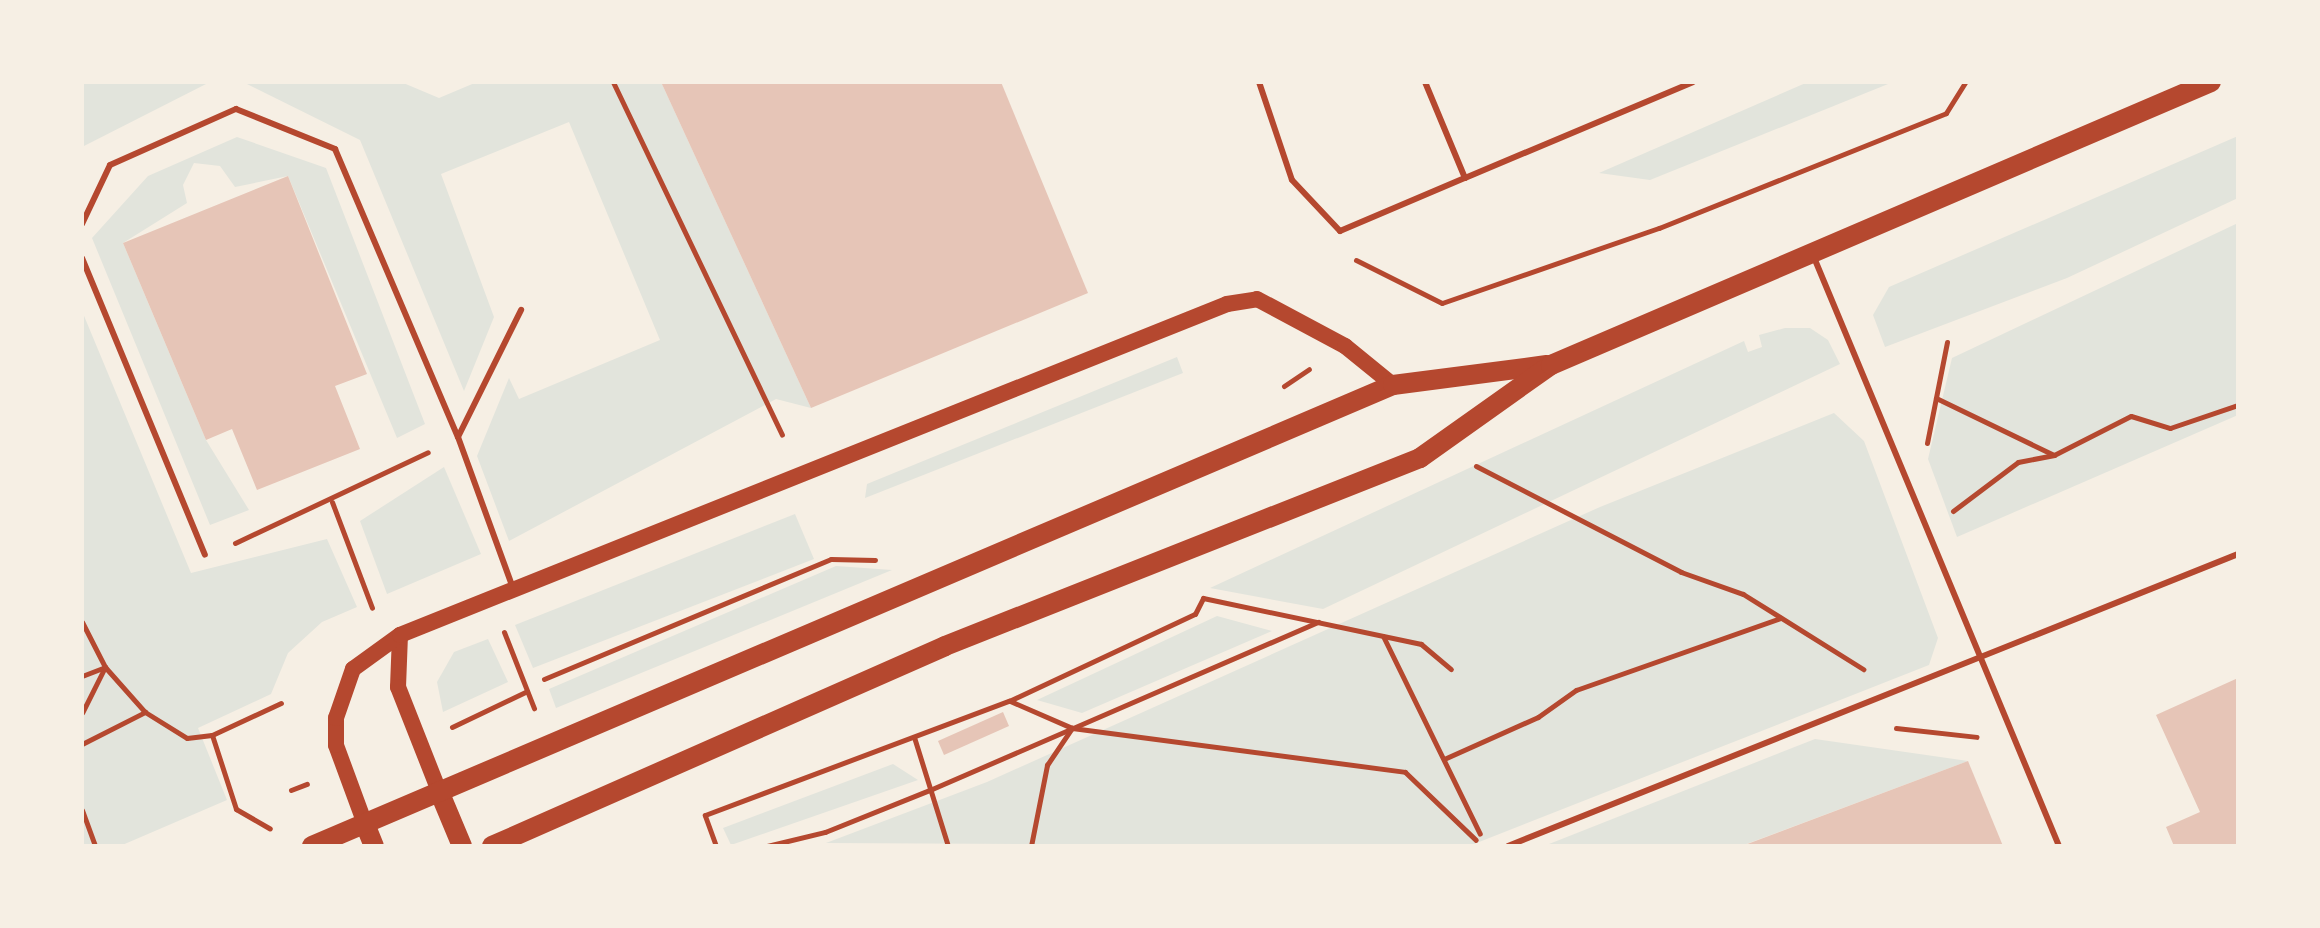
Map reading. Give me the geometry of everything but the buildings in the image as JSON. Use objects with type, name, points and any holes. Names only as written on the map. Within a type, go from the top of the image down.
[{"type":"main road","points":[[492,846],[945,646],[1420,458],[1551,365],[1813,254],[2181,88],[2211,82]]},
{"type":"main road","points":[[374,846],[336,745],[336,718],[353,669],[400,635],[1227,304],[1257,299],[1345,346],[1393,385]]},
{"type":"main road","points":[[312,846],[1393,385],[1551,365]]},
{"type":"main road","points":[[400,635],[398,687],[462,846]]},
{"type":"lane","points":[[1259,82],[1292,180],[1340,231],[1693,82]]},
{"type":"lane","points":[[1425,82],[1465,178]]},
{"type":"lane","points":[[82,224],[110,165],[236,109],[335,149],[458,437],[513,588]]},
{"type":"lane","points":[[1813,254],[2059,846]]},
{"type":"lane","points":[[82,258],[205,555]]},
{"type":"lane","points":[[458,437],[521,310]]},
{"type":"lane","points":[[1508,846],[1983,660],[2238,554]]},
{"type":"path","points":[[613,82],[782,435]]},
{"type":"path","points":[[1346,255],[1442,303],[1659,228],[1946,113],[1965,82]]},
{"type":"path","points":[[1924,458],[1947,342]]},
{"type":"path","points":[[1278,390],[1345,346]]},
{"type":"path","points":[[1936,398],[2054,455]]},
{"type":"path","points":[[1942,520],[2018,462],[2054,455],[2131,416],[2170,428],[2238,405]]},
{"type":"path","points":[[205,555],[332,502],[458,437]]},
{"type":"path","points":[[1475,466],[1781,618],[1871,675]]},
{"type":"path","points":[[332,502],[373,609]]},
{"type":"path","points":[[544,679],[831,559],[886,561]]},
{"type":"path","points":[[716,846],[705,815],[1009,701],[1195,614],[1203,598],[1421,644],[1451,669]]},
{"type":"path","points":[[1444,759],[1538,717],[1576,690],[1781,618]]},
{"type":"path","points":[[82,622],[105,667],[145,712],[187,738],[212,735],[281,703]]},
{"type":"path","points":[[767,846],[825,832],[932,789],[1319,622]]},
{"type":"path","points":[[504,631],[537,715]]},
{"type":"path","points":[[1383,636],[1484,846]]},
{"type":"path","points":[[82,676],[105,667]]},
{"type":"path","points":[[82,713],[105,667]]},
{"type":"path","points":[[450,728],[527,691]]},
{"type":"path","points":[[1009,701],[1072,728],[1405,772],[1484,846]]},
{"type":"path","points":[[82,744],[145,712]]},
{"type":"path","points":[[1826,720],[1990,736]]},
{"type":"path","points":[[1031,846],[1047,765],[1072,728]]},
{"type":"path","points":[[212,735],[236,809],[270,829]]},
{"type":"path","points":[[914,737],[948,846]]},
{"type":"path","points":[[291,790],[307,784]]},
{"type":"path","points":[[82,810],[95,846]]},
{"type":"shaded area","points":[[82,82],[210,82],[82,147]]},
{"type":"shaded area","points":[[243,82],[401,82],[439,98],[477,82],[661,82],[811,408],[776,399],[509,541],[477,456],[509,378],[519,399],[660,340],[569,122],[441,174],[494,317],[464,391],[360,140]]},
{"type":"shaded area","points":[[1808,82],[1893,82],[1650,180],[1599,173]]},
{"type":"shaded area","points":[[2238,136],[2238,198],[2067,278],[1885,347],[1873,315],[1889,287]]},
{"type":"shaded area","points":[[237,137],[326,168],[425,424],[397,438],[288,176],[235,187],[220,166],[194,163],[183,185],[187,203],[123,243],[206,440],[249,510],[210,525],[92,238],[148,176]]},
{"type":"shaded area","points":[[2238,223],[2238,415],[1957,537],[1928,459],[1952,358]]},
{"type":"shaded area","points":[[82,311],[191,573],[327,539],[357,607],[322,622],[288,653],[271,694],[198,728],[227,800],[120,846],[82,846]]},
{"type":"shaded area","points":[[1785,328],[1810,328],[1828,340],[1840,364],[1323,609],[1210,588],[1744,341],[1748,352],[1762,347],[1759,335]]},
{"type":"shaded area","points":[[1177,357],[1183,373],[865,498],[867,484]]},
{"type":"shaded area","points":[[1834,413],[1864,441],[1938,638],[1929,665],[1469,846],[826,843],[987,782],[1600,507]]},
{"type":"shaded area","points":[[444,467],[481,554],[387,594],[360,521]]},
{"type":"shaded area","points":[[795,514],[814,559],[533,668],[515,625]]},
{"type":"shaded area","points":[[836,566],[892,570],[556,708],[549,689]]},
{"type":"shaded area","points":[[1217,616],[1272,631],[1082,713],[1037,700]]},
{"type":"shaded area","points":[[488,639],[508,682],[443,712],[437,682],[454,652]]},
{"type":"shaded area","points":[[1815,739],[1968,761],[1741,846],[1544,846]]},
{"type":"shaded area","points":[[893,764],[918,780],[731,845],[723,828]]}]
